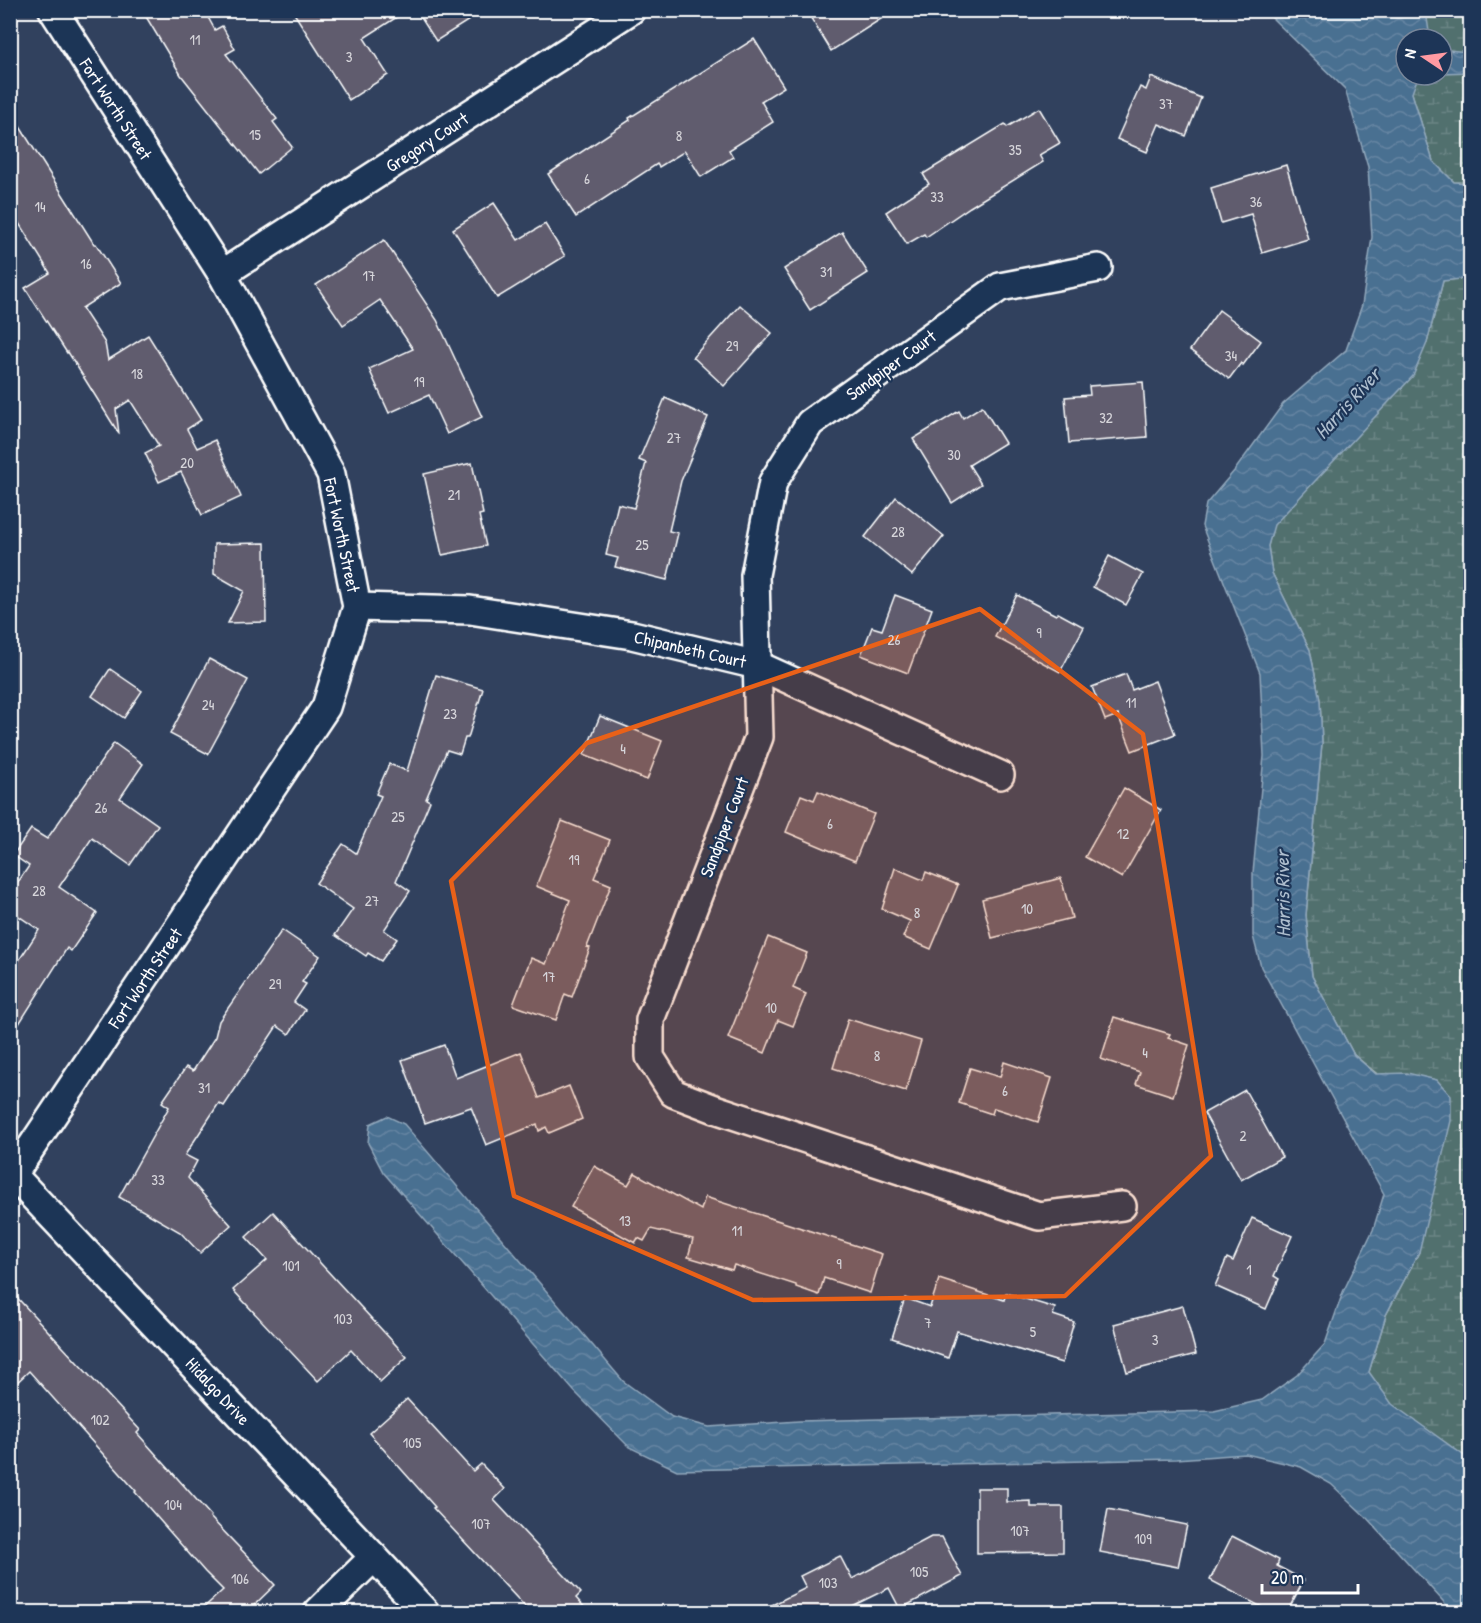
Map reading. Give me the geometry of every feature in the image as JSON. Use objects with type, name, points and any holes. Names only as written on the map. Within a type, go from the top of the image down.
[{"type":"street","name":"Fort Worth Street","points":[[12,1175],[326,707],[357,607],[331,474],[222,274],[53,10]]},
{"type":"street","name":"Gregory Court","points":[[222,274],[632,10]]},
{"type":"street","name":"Sandpiper Court","points":[[1098,268],[1000,287],[810,423],[773,482],[755,575],[759,736],[650,1020],[650,1056],[673,1093],[726,1113],[1039,1216],[1122,1206]]},
{"type":"street","name":"Chipanbeth Court","points":[[357,607],[470,610],[632,635],[757,665],[1000,775]]},
{"type":"street","name":"Hidalgo Drive","points":[[12,1175],[424,1612]]},
{"type":"street","points":[[318,1612],[374,1557]]},
{"type":"highlighted area","points":[[980,609],[1143,734],[1211,1156],[1065,1296],[753,1300],[514,1196],[451,881],[587,743]]},
{"type":"green space","points":[[1346,11],[1470,11],[1470,183],[1454,182],[1433,162],[1412,93],[1407,87],[1454,87],[1454,27],[1394,27],[1394,71]]},
{"type":"green space","points":[[1470,217],[1470,1575],[1369,1372],[1386,1315],[1419,1252],[1398,1091],[1354,1055],[1312,976],[1306,915],[1322,743],[1320,700],[1310,650],[1272,573],[1268,546],[1273,525],[1427,343],[1443,281]]},
{"type":"water","name":"Harris River","points":[[1266,11],[1374,11],[1397,18],[1411,14],[1411,11],[1426,11],[1428,27],[1394,27],[1394,87],[1414,87],[1412,93],[1433,161],[1454,182],[1470,183],[1470,283],[1461,279],[1443,281],[1427,343],[1413,376],[1274,525],[1268,546],[1272,573],[1310,650],[1320,700],[1322,743],[1306,915],[1312,976],[1354,1055],[1376,1074],[1407,1073],[1437,1080],[1451,1096],[1451,1121],[1419,1252],[1386,1315],[1369,1372],[1392,1404],[1470,1460],[1470,1612],[1453,1612],[1366,1517],[1331,1484],[1301,1467],[1246,1454],[1176,1459],[677,1470],[629,1447],[574,1391],[383,1172],[368,1143],[370,1124],[387,1116],[404,1124],[623,1381],[672,1417],[709,1427],[799,1421],[1214,1411],[1262,1400],[1297,1375],[1325,1344],[1343,1292],[1373,1230],[1384,1194],[1261,967],[1253,936],[1253,873],[1264,756],[1260,673],[1202,526],[1206,504],[1235,470],[1283,404],[1346,350],[1362,305],[1372,237],[1368,167],[1345,89]]},
{"type":"water","points":[[1454,51],[1470,52],[1470,72],[1454,73]]},
{"type":"building","points":[[142,10],[204,10],[215,30],[222,26],[235,49],[226,54],[277,119],[273,122],[292,147],[259,174],[181,75]]},
{"type":"building","points":[[292,10],[408,10],[364,38],[388,75],[349,100]]},
{"type":"building","points":[[416,10],[485,10],[436,41]]},
{"type":"building","points":[[806,10],[895,10],[831,51]]},
{"type":"building","points":[[754,39],[784,87],[761,101],[773,122],[729,150],[733,157],[701,177],[685,151],[659,167],[657,164],[576,217],[548,174],[630,120],[629,118]]},
{"type":"building","points":[[1151,77],[1201,98],[1186,136],[1159,124],[1147,152],[1117,139],[1140,87],[1146,90]]},
{"type":"building","points":[[1039,108],[1060,143],[1039,155],[1043,162],[926,237],[924,234],[907,244],[886,212],[929,184],[923,174],[1005,124],[1007,127]]},
{"type":"building","points":[[10,111],[121,283],[82,308],[105,343],[108,360],[148,335],[201,420],[187,429],[197,448],[215,440],[241,497],[202,515],[181,472],[159,482],[145,453],[159,446],[130,400],[116,409],[119,434],[25,288],[50,273],[10,209]]},
{"type":"building","points":[[1286,165],[1308,239],[1262,253],[1251,214],[1221,223],[1211,188]]},
{"type":"building","points":[[494,203],[518,240],[545,224],[565,256],[497,298],[453,229]]},
{"type":"building","points":[[842,232],[868,273],[810,310],[784,269]]},
{"type":"building","points":[[384,240],[437,320],[482,417],[447,434],[429,395],[389,413],[369,369],[413,349],[380,300],[343,325],[316,285]]},
{"type":"building","points":[[740,305],[772,333],[724,386],[693,357]]},
{"type":"building","points":[[1219,310],[1261,341],[1229,379],[1190,350]]},
{"type":"building","points":[[1143,382],[1147,437],[1069,443],[1065,397],[1090,395],[1089,386]]},
{"type":"building","points":[[665,398],[708,417],[681,481],[669,531],[678,533],[667,580],[615,567],[618,558],[606,555],[618,504],[634,508],[646,463],[639,460]]},
{"type":"building","points":[[982,406],[1005,443],[969,465],[981,484],[952,503],[913,439],[959,411],[963,418]]},
{"type":"building","points":[[472,463],[483,514],[479,515],[486,546],[442,555],[424,474]]},
{"type":"building","points":[[896,497],[944,536],[912,575],[865,537]]},
{"type":"building","points":[[265,543],[266,622],[228,623],[244,591],[214,574],[214,544]]},
{"type":"building","points":[[1109,556],[1143,574],[1126,605],[1093,587]]},
{"type":"building","points":[[895,595],[932,609],[908,673],[861,655],[872,627],[882,630]]},
{"type":"building","points":[[1017,595],[1084,627],[1060,672],[995,637]]},
{"type":"building","points":[[209,659],[248,680],[208,754],[170,734]]},
{"type":"building","points":[[110,669],[142,691],[124,718],[92,696]]},
{"type":"building","points":[[1126,674],[1132,690],[1155,681],[1175,734],[1132,751],[1118,715],[1105,720],[1092,687]]},
{"type":"building","points":[[436,675],[483,689],[468,738],[465,738],[460,754],[447,750],[426,799],[430,801],[396,881],[410,891],[384,930],[397,939],[381,961],[368,953],[366,956],[335,935],[353,909],[316,883],[343,844],[356,853],[381,796],[376,794],[389,764],[407,771]]},
{"type":"building","points":[[600,716],[662,741],[647,780],[584,755]]},
{"type":"building","points":[[114,743],[143,764],[120,798],[158,825],[130,865],[92,838],[59,887],[97,913],[71,951],[67,948],[10,1038],[10,974],[39,930],[10,910],[10,894],[29,866],[13,855],[31,829],[47,839]]},
{"type":"building","points":[[1124,788],[1161,810],[1122,878],[1085,857]]},
{"type":"building","points":[[818,791],[874,814],[855,861],[786,832],[801,795],[814,800]]},
{"type":"building","points":[[562,821],[610,840],[594,878],[611,885],[587,947],[590,948],[572,997],[565,994],[556,1020],[513,1005],[531,958],[546,964],[570,900],[536,886]]},
{"type":"building","points":[[895,868],[923,880],[926,872],[958,885],[931,949],[903,937],[910,921],[882,909]]},
{"type":"building","points":[[1061,878],[1072,918],[992,938],[982,899]]},
{"type":"building","points":[[282,930],[320,956],[302,982],[306,984],[294,1002],[305,1010],[289,1034],[277,1026],[224,1106],[219,1103],[185,1155],[197,1161],[188,1178],[231,1225],[200,1253],[180,1232],[119,1197],[169,1107],[162,1102],[186,1067],[193,1071],[215,1037],[219,1021]]},
{"type":"building","points":[[768,937],[807,953],[793,988],[806,994],[793,1026],[778,1020],[765,1053],[728,1038]]},
{"type":"building","points":[[1114,1017],[1170,1034],[1168,1038],[1189,1045],[1173,1096],[1136,1084],[1140,1072],[1101,1059]]},
{"type":"building","points":[[848,1019],[921,1041],[906,1091],[833,1068]]},
{"type":"building","points":[[444,1045],[456,1078],[521,1052],[539,1098],[569,1086],[582,1119],[549,1133],[546,1127],[539,1131],[537,1124],[486,1145],[471,1107],[425,1123],[402,1060]]},
{"type":"building","points":[[1004,1062],[1052,1078],[1038,1122],[994,1108],[992,1114],[959,1103],[970,1068],[1000,1077]]},
{"type":"building","points":[[1245,1090],[1282,1157],[1241,1180],[1204,1113]]},
{"type":"building","points":[[594,1166],[628,1185],[635,1173],[701,1210],[705,1197],[882,1254],[870,1293],[824,1278],[819,1295],[734,1265],[732,1270],[688,1257],[693,1239],[651,1229],[644,1241],[638,1238],[635,1243],[571,1207]]},
{"type":"building","points":[[273,1212],[407,1357],[380,1382],[351,1350],[318,1381],[233,1290],[267,1260],[246,1237]]},
{"type":"building","points":[[1252,1218],[1292,1236],[1274,1276],[1279,1279],[1266,1309],[1215,1286],[1227,1258],[1233,1261]]},
{"type":"building","points":[[939,1279],[1004,1300],[1006,1293],[1055,1308],[1053,1315],[1074,1322],[1062,1363],[957,1331],[948,1358],[892,1338],[905,1298],[930,1307]]},
{"type":"building","points":[[10,1290],[140,1430],[137,1433],[210,1517],[275,1585],[247,1612],[199,1612],[223,1590],[29,1371],[10,1389]]},
{"type":"building","points":[[1183,1306],[1196,1354],[1127,1372],[1114,1324]]},
{"type":"building","points":[[407,1399],[473,1471],[481,1464],[505,1489],[494,1500],[581,1593],[576,1598],[589,1612],[530,1612],[433,1508],[435,1507],[369,1433]]},
{"type":"building","points":[[977,1488],[1007,1488],[1007,1502],[1031,1501],[1031,1507],[1063,1507],[1063,1552],[977,1553]]},
{"type":"building","points":[[1108,1509],[1187,1525],[1178,1567],[1100,1552]]},
{"type":"building","points":[[1232,1536],[1279,1560],[1277,1566],[1304,1580],[1287,1612],[1271,1612],[1210,1580]]},
{"type":"building","points":[[931,1537],[942,1537],[962,1576],[900,1609],[889,1588],[840,1612],[758,1612],[806,1588],[800,1576],[840,1556],[852,1579]]}]
